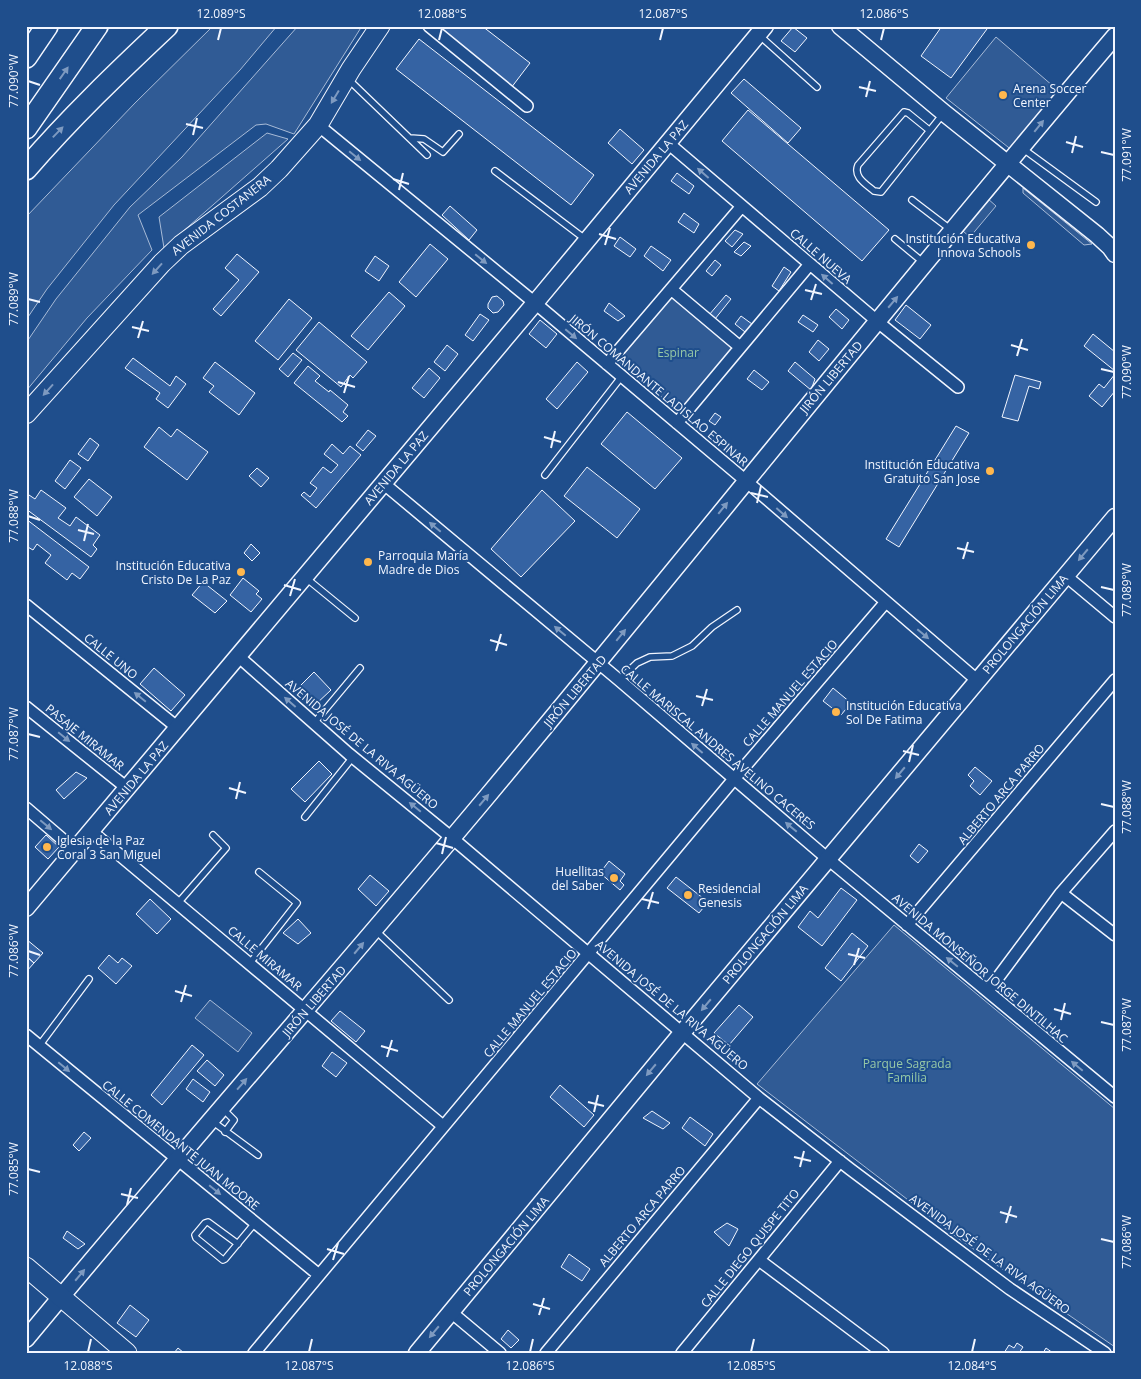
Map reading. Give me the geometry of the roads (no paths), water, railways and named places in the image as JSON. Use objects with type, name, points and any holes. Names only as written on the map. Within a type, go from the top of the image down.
[{"type":"highway","points":[[26,57],[48,26]]},
{"type":"highway","points":[[26,128],[97,26]]},
{"type":"highway","points":[[26,169],[54,136],[167,26]]},
{"type":"main road","name":"AVENIDA COSTANERA","points":[[26,414],[181,244],[260,187],[279,169],[318,124],[380,26]]},
{"type":"main road","points":[[26,1267],[127,1353]]},
{"type":"street","points":[[429,26],[527,106]]},
{"type":"street","points":[[840,26],[1097,235],[1115,254]]},
{"type":"street","name":"AVENIDA LA PAZ","points":[[28,903],[75,850],[535,304],[762,30]]},
{"type":"street","name":"JIRÓN LIBERTAD","points":[[26,1339],[177,1159],[452,838],[1115,36]]},
{"type":"street","name":"JIRÓN COMANDANTE LADISLAO ESPINAR","points":[[318,124],[622,376],[978,681]]},
{"type":"street","name":"CALLE NUEVA","points":[[668,143],[877,322],[958,387]]},
{"type":"street","points":[[607,364],[742,206]]},
{"type":"street","points":[[677,423],[810,264]]},
{"type":"street","points":[[671,289],[740,346]]},
{"type":"street","name":"CALLE MARISCAL ANDRES AVELINO CACERES","points":[[383,483],[619,680],[828,859]]},
{"type":"street","name":"PROLONGACIÓN LIMA","points":[[417,1353],[682,1032],[1115,517]]},
{"type":"street","points":[[1066,576],[1115,617]]},
{"type":"street","name":"CALLE MANUEL ESTACIO","points":[[254,1353],[734,779],[885,603]]},
{"type":"street","name":"CALLE UNO","points":[[26,605],[178,728]]},
{"type":"street","name":"AVENIDA JOSÉ DE LA RIVA AGÜERO","points":[[238,656],[353,757],[452,838],[759,1098],[1010,1289],[1105,1353]]},
{"type":"street","name":"ALBERTO ARCA PARRO","points":[[908,925],[1115,680]]},
{"type":"street","name":"PASAJE MIRAMAR","points":[[26,707],[127,788]]},
{"type":"street","points":[[26,808],[75,850]]},
{"type":"street","name":"CALLE MIRAMAR","points":[[91,831],[443,1126]]},
{"type":"street","points":[[988,992],[1061,893],[1115,831]]},
{"type":"street","name":"AVENIDA MONSEÑOR JORGE DINTILHAC","points":[[828,859],[1115,1097]]},
{"type":"street","points":[[1061,893],[1115,935]]},
{"type":"street","name":"CALLE COMENDANTE JUAN MOORE","points":[[26,1036],[319,1275]]},
{"type":"street","name":"ALBERTO ARCA PARRO","points":[[546,1353],[759,1098]]},
{"type":"street","name":"CALLE DIEGO QUISPE TITO","points":[[684,1352],[840,1161]]},
{"type":"street","points":[[759,1260],[883,1353]]},
{"type":"street","points":[[451,1312],[500,1353]]},
{"type":"lane","points":[[762,30],[817,88]]},
{"type":"lane","points":[[346,77],[427,154]]},
{"type":"lane","points":[[929,130],[908,113],[904,112],[858,165],[857,175],[874,191],[881,192],[944,112]]},
{"type":"lane","points":[[410,138],[424,139],[443,152],[459,134]]},
{"type":"lane","points":[[1022,148],[1096,202]]},
{"type":"lane","points":[[495,171],[587,241]]},
{"type":"lane","points":[[912,200],[953,231]]},
{"type":"lane","points":[[895,239],[925,264]]},
{"type":"lane","points":[[545,475],[622,376]]},
{"type":"lane","points":[[305,577],[355,618]]},
{"type":"lane","points":[[619,680],[637,663],[650,657],[672,656],[692,646],[712,627],[737,610]]},
{"type":"lane","points":[[314,723],[360,668]]},
{"type":"lane","points":[[305,817],[353,757]]},
{"type":"lane","points":[[178,903],[226,848],[213,835]]},
{"type":"lane","points":[[250,963],[297,903],[259,872]]},
{"type":"lane","points":[[374,929],[449,1000]]},
{"type":"lane","points":[[39,1046],[89,979]]},
{"type":"lane","points":[[216,1114],[225,1132],[258,1155]]},
{"type":"lane","points":[[216,1114],[234,1120],[225,1132]]},
{"type":"lane","points":[[238,1244],[208,1222],[195,1235],[196,1238],[223,1260],[238,1244],[255,1223]]},
{"type":"place","name":"Arena Soccer Center","points":[[1003,95]]},
{"type":"place","name":"Institución Educativa Innova Schools","points":[[1031,245]]},
{"type":"place","name":"Institución Educativa Gratuito San Jose","points":[[990,471]]},
{"type":"place","name":"Parroquia María Madre de Dios","points":[[368,562]]},
{"type":"place","name":"Institución Educativa Cristo De La Paz","points":[[241,572]]},
{"type":"place","name":"Institución Educativa Sol De Fatima","points":[[836,712]]},
{"type":"place","name":"Iglesia de la Paz Coral 3 San Miguel","points":[[47,847]]},
{"type":"place","name":"Huellitas del Saber","points":[[614,878]]},
{"type":"place","name":"Residencial Genesis","points":[[688,895]]},
{"type":"park label","name":"Espinar","points":[[678,352]]},
{"type":"park label","name":"Parque Sagrada Familia","points":[[907,1070]]}]
